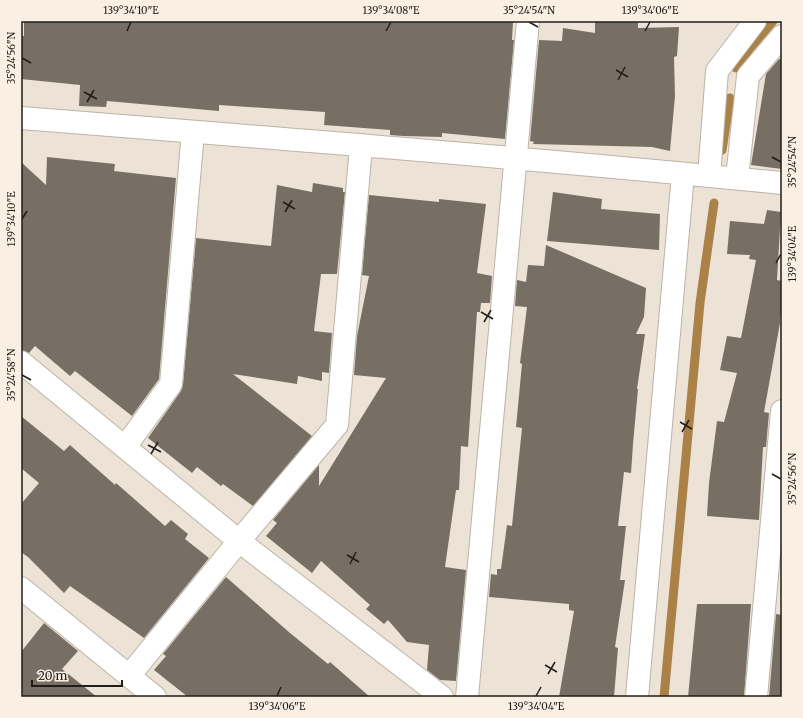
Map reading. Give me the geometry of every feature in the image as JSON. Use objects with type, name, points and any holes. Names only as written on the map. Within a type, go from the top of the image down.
[{"type":"street","points":[[467,697],[528,21]]},
{"type":"street","points":[[709,176],[717,71],[755,21]]},
{"type":"street","points":[[736,178],[748,76],[782,36]]},
{"type":"street","points":[[717,71],[748,76]]},
{"type":"street","points":[[21,118],[361,146],[430,150],[782,183]]},
{"type":"street","points":[[126,448],[171,384],[193,132]]},
{"type":"street","points":[[129,676],[239,541],[338,425],[361,146]]},
{"type":"street","points":[[637,697],[683,174]]},
{"type":"street","points":[[21,362],[239,541],[442,697]]},
{"type":"street","points":[[756,697],[774,579],[782,411]]},
{"type":"street","points":[[21,588],[155,697]]},
{"type":"building","points":[[24,21],[513,22],[512,40],[514,40],[505,139],[442,133],[442,137],[390,135],[390,130],[324,125],[325,112],[219,105],[219,111],[107,101],[106,107],[79,106],[80,85],[21,79],[22,36],[24,36]]},
{"type":"building","points":[[595,21],[638,21],[638,28],[679,27],[677,56],[674,57],[675,96],[670,151],[652,147],[533,144],[534,142],[530,141],[539,40],[562,41],[563,28],[595,33]]},
{"type":"building","points":[[779,59],[782,60],[782,169],[751,165],[766,74]]},
{"type":"building","points":[[47,157],[115,164],[114,171],[176,178],[159,379],[132,416],[75,371],[70,376],[35,346],[29,353],[21,350],[21,162],[46,185]]},
{"type":"building","points":[[313,183],[343,188],[343,192],[345,192],[337,274],[321,274],[314,331],[332,333],[329,373],[322,372],[322,381],[298,376],[297,384],[233,374],[312,436],[253,506],[223,484],[221,486],[197,467],[192,473],[148,438],[181,391],[183,385],[196,238],[271,246],[277,185],[312,192]]},
{"type":"building","points":[[553,192],[602,199],[601,209],[660,214],[659,250],[547,241]]},
{"type":"building","points":[[369,195],[439,202],[439,199],[486,204],[477,273],[492,276],[490,303],[481,303],[480,312],[477,312],[468,447],[461,446],[459,490],[456,490],[445,567],[466,570],[456,681],[440,680],[427,670],[429,645],[407,642],[388,620],[384,624],[366,609],[370,605],[321,561],[312,573],[266,536],[277,523],[273,520],[319,465],[319,486],[386,378],[354,375],[357,336],[369,276],[362,275]]},
{"type":"building","points":[[767,210],[781,212],[777,280],[782,281],[782,299],[780,323],[764,412],[769,413],[766,447],[763,447],[759,520],[707,516],[709,483],[717,421],[724,422],[737,373],[720,370],[727,336],[741,338],[756,260],[749,259],[750,255],[727,254],[730,221],[764,224]]},
{"type":"building","points":[[546,245],[646,288],[644,317],[636,334],[645,334],[637,389],[631,473],[624,472],[618,526],[626,526],[620,580],[625,580],[615,647],[618,648],[614,697],[559,697],[574,611],[569,610],[569,604],[489,597],[491,574],[497,575],[497,569],[501,569],[507,525],[512,526],[522,428],[516,427],[522,364],[520,363],[527,307],[515,306],[517,280],[526,282],[528,265],[544,266]]},
{"type":"building","points":[[21,416],[64,451],[70,445],[115,485],[116,483],[165,526],[171,520],[188,534],[185,539],[209,558],[144,638],[70,586],[64,593],[28,557],[21,552],[21,504],[39,483],[21,468]]},
{"type":"building","points":[[226,577],[290,633],[328,664],[330,662],[370,697],[188,697],[154,670],[166,656],[163,654]]},
{"type":"building","points":[[697,604],[751,604],[744,697],[688,697]]},
{"type":"building","points":[[776,614],[782,615],[782,697],[769,697]]},
{"type":"building","points":[[44,623],[78,651],[62,669],[97,697],[21,697],[21,652]]},
{"type":"waterway","points":[[736,68],[750,48],[773,21]]},
{"type":"waterway","points":[[722,150],[730,98]]},
{"type":"waterway","points":[[664,697],[700,303],[714,203]]}]
